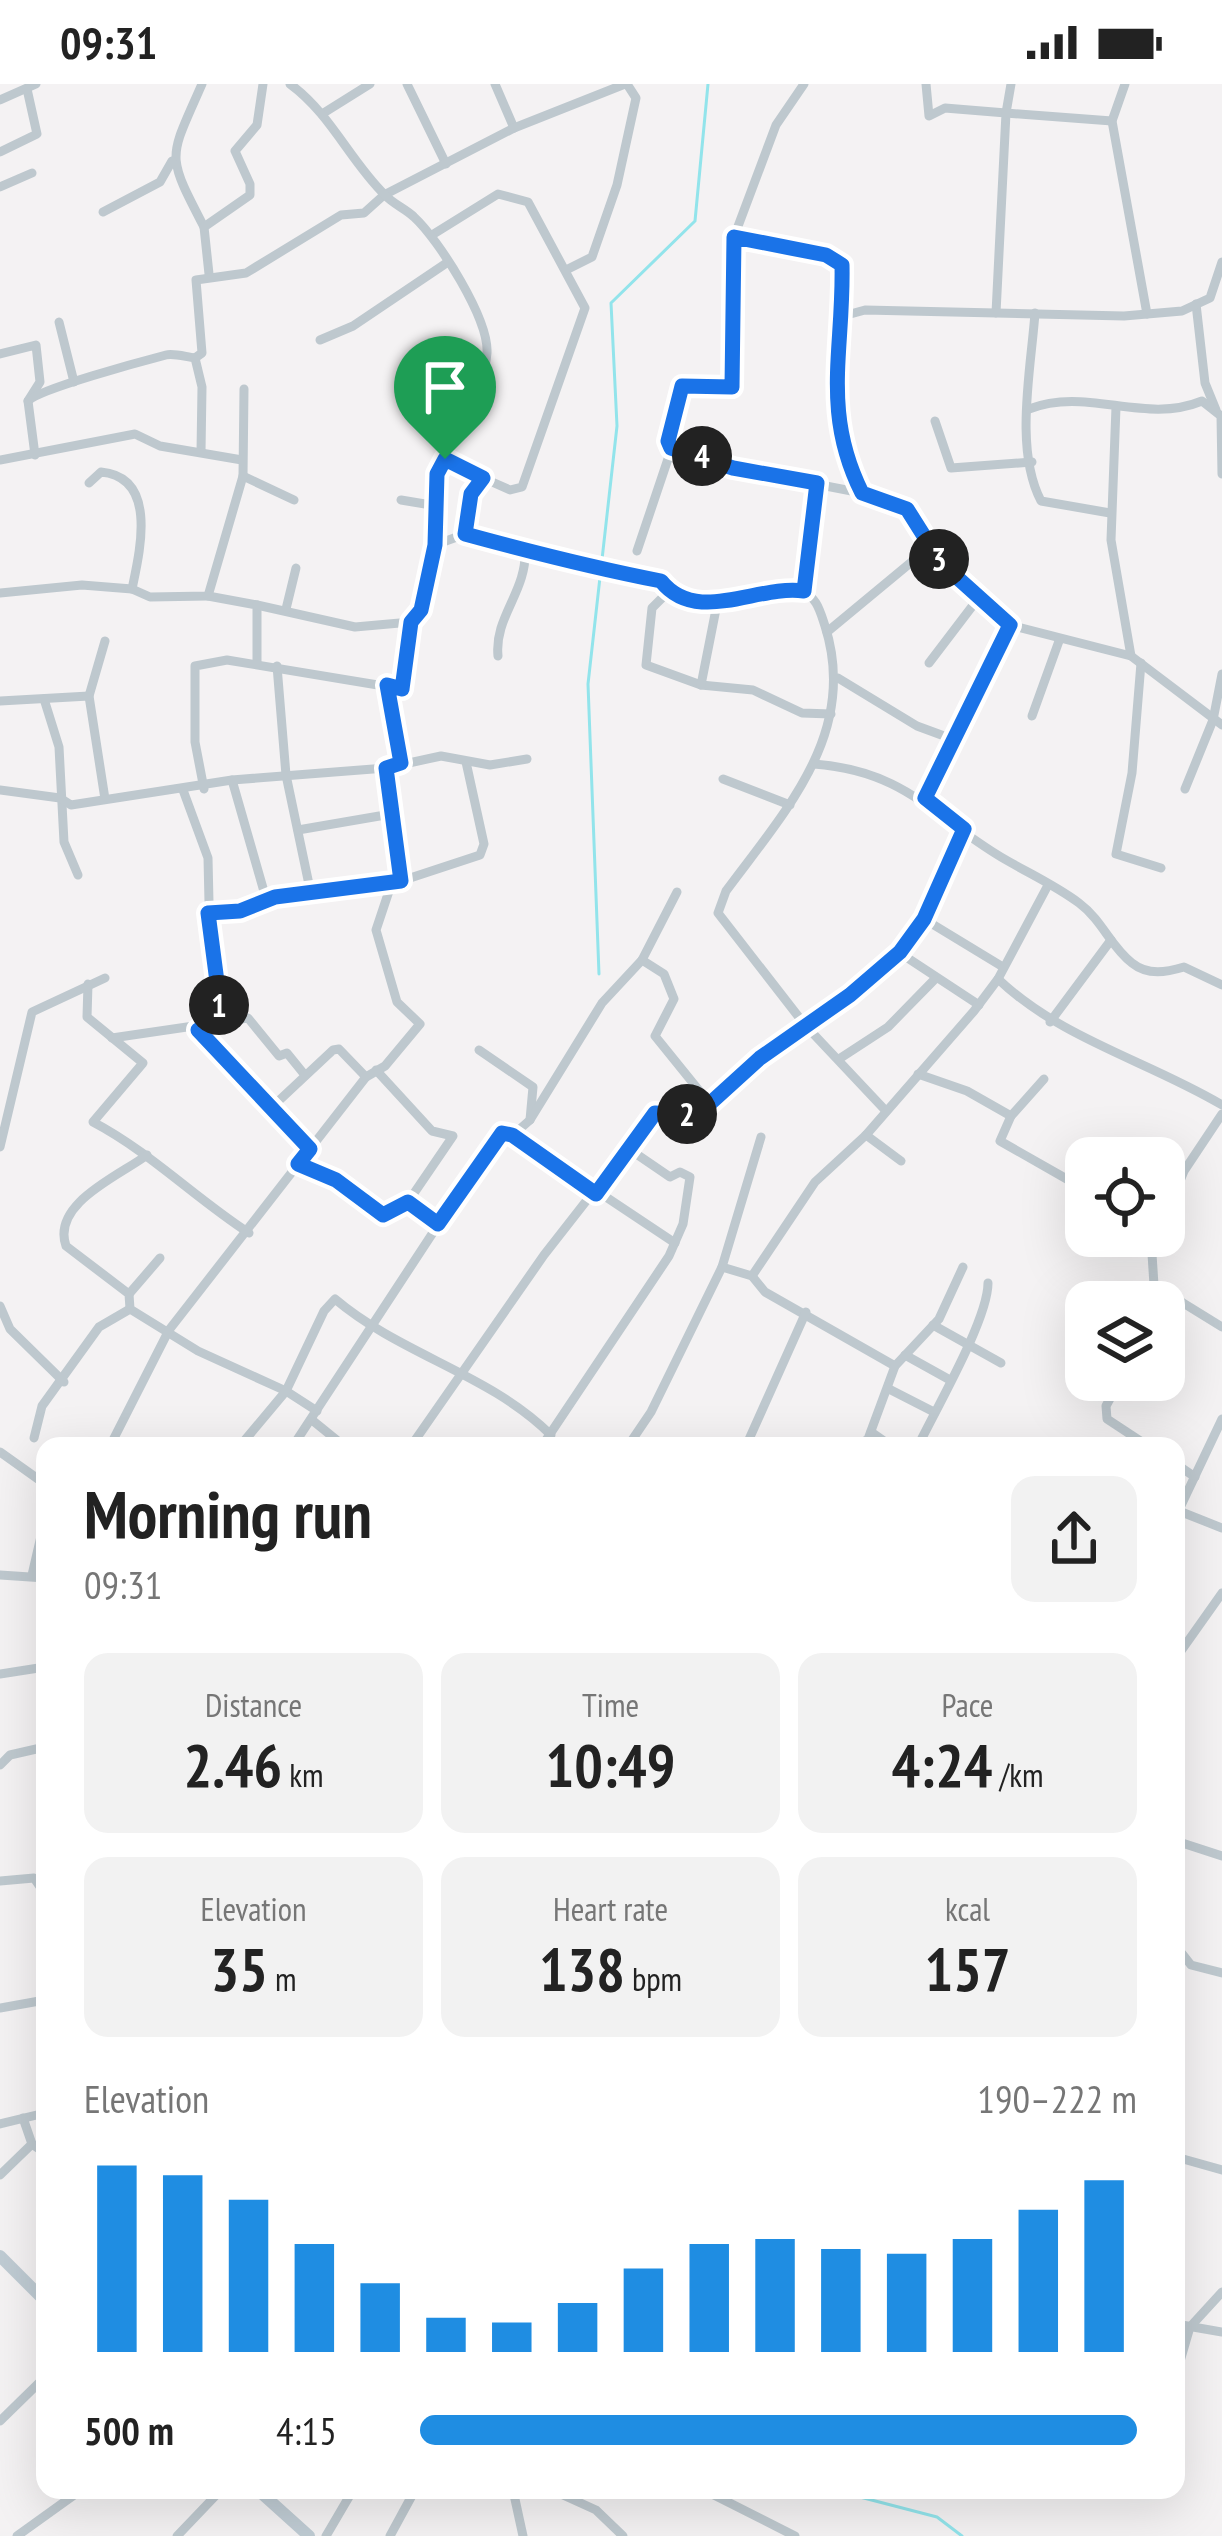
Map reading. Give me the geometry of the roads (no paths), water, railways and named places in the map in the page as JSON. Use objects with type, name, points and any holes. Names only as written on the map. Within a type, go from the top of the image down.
[{"type":"main road","points":[[0,2256],[36,2292]]},
{"type":"main road","points":[[269,2499],[309,2536]]},
{"type":"street","points":[[103,212],[160,182],[202,84]]},
{"type":"street","points":[[204,227],[250,195],[250,184],[235,152],[257,125],[263,84]]},
{"type":"street","points":[[204,789],[195,742],[195,666],[227,660],[402,689],[411,622],[421,610],[435,545],[437,474],[461,411],[485,368],[488,345],[432,236],[384,195],[322,113],[290,84]]},
{"type":"street","points":[[322,113],[370,84]]},
{"type":"street","points":[[406,84],[446,164]]},
{"type":"street","points":[[495,84],[514,128]]},
{"type":"street","points":[[28,401],[167,355],[195,358],[202,353],[196,280],[209,274],[246,273],[341,215],[364,213],[384,195],[514,128],[626,84],[636,98],[609,212],[592,257],[566,270]]},
{"type":"street","points":[[637,551],[671,448],[668,441],[682,386],[732,387],[734,237],[776,125],[804,84]]},
{"type":"street","points":[[926,84],[929,116],[945,108],[1112,121]]},
{"type":"street","points":[[996,313],[1011,84]]},
{"type":"street","points":[[1125,84],[1112,121],[1147,314]]},
{"type":"street","points":[[0,100],[31,87],[38,134],[0,152]]},
{"type":"street","points":[[172,161],[204,227],[209,274]]},
{"type":"street","points":[[0,187],[32,173]]},
{"type":"street","points":[[432,236],[498,194],[528,202],[585,308],[522,488],[510,490],[445,459]]},
{"type":"street","points":[[734,237],[826,255],[842,265],[843,316],[833,365],[835,409],[849,467],[862,493]]},
{"type":"street","points":[[320,340],[353,326],[448,262]]},
{"type":"street","points":[[843,316],[865,310],[1147,314],[1210,298],[1222,262]]},
{"type":"street","points":[[1196,304],[1221,416],[1222,474]]},
{"type":"street","points":[[1035,313],[1029,409],[1032,462],[1041,501],[1110,513]]},
{"type":"street","points":[[59,322],[74,382]]},
{"type":"street","points":[[0,354],[36,345],[40,382],[28,401],[35,454]]},
{"type":"street","points":[[195,358],[202,387],[201,452]]},
{"type":"street","points":[[208,596],[243,476],[244,389]]},
{"type":"street","points":[[1029,409],[1059,397],[1116,407],[1202,401],[1221,416]]},
{"type":"street","points":[[1116,407],[1110,513],[1136,659],[1132,772],[1115,854],[1161,868]]},
{"type":"street","points":[[935,421],[951,468],[1032,462]]},
{"type":"street","points":[[0,460],[135,434],[160,446],[242,460]]},
{"type":"street","points":[[671,448],[733,468],[862,493],[907,509],[941,563],[976,600],[1010,625],[1136,659],[1217,723]]},
{"type":"street","points":[[89,483],[101,472],[116,473],[134,491],[143,518],[132,589]]},
{"type":"street","points":[[243,476],[294,500]]},
{"type":"street","points":[[465,534],[471,494],[483,478]]},
{"type":"street","points":[[804,591],[817,483]]},
{"type":"street","points":[[401,500],[437,506]]},
{"type":"street","points":[[435,545],[465,534],[563,555],[598,572],[661,581],[669,591],[717,604],[789,589],[804,591],[817,602],[838,679],[831,714],[814,764],[790,805],[726,890],[718,913],[805,1025],[885,1110]]},
{"type":"street","points":[[827,632],[932,544]]},
{"type":"street","points":[[498,656],[501,628],[526,575],[525,548]]},
{"type":"street","points":[[286,609],[296,568]]},
{"type":"street","points":[[0,593],[82,585],[132,589],[150,597],[208,596],[286,609],[314,622],[356,628],[411,622]]},
{"type":"street","points":[[669,591],[652,608],[646,665],[701,685],[753,690],[802,712],[831,714]]},
{"type":"street","points":[[928,663],[976,600]]},
{"type":"street","points":[[257,604],[257,664]]},
{"type":"street","points":[[701,685],[717,604]]},
{"type":"street","points":[[925,798],[1010,625]]},
{"type":"street","points":[[105,641],[89,696],[105,799]]},
{"type":"street","points":[[1032,716],[1059,641]]},
{"type":"street","points":[[277,666],[286,776],[311,894]]},
{"type":"street","points":[[1186,789],[1217,723],[1222,674]]},
{"type":"street","points":[[838,679],[917,726],[955,740]]},
{"type":"street","points":[[387,685],[401,763]]},
{"type":"street","points":[[0,701],[89,696]]},
{"type":"street","points":[[44,699],[59,747],[64,842],[78,875]]},
{"type":"street","points":[[0,790],[60,798],[71,805],[204,789],[232,780],[386,768],[441,756],[490,765],[527,759]]},
{"type":"street","points":[[208,913],[396,882],[480,855],[484,844],[466,761]]},
{"type":"street","points":[[814,764],[890,782],[925,798],[1043,879],[1047,887],[1075,899],[1108,928],[1112,940],[1134,965],[1168,974],[1184,967],[1222,986]]},
{"type":"street","points":[[115,1437],[169,1330],[371,1074],[421,1022],[397,1002],[376,930],[396,882],[386,768]]},
{"type":"street","points":[[723,779],[790,805]]},
{"type":"street","points":[[232,780],[267,902]]},
{"type":"street","points":[[183,790],[208,859],[208,913],[222,1020]]},
{"type":"street","points":[[298,830],[391,814]]},
{"type":"street","points":[[417,1437],[544,1255],[655,1113],[694,1115],[900,952],[924,919],[964,829]]},
{"type":"street","points":[[752,1276],[815,1182],[866,1135],[998,980],[1047,887]]},
{"type":"street","points":[[512,1135],[530,1120],[602,1003],[642,960],[677,892]]},
{"type":"street","points":[[924,919],[1003,968]]},
{"type":"street","points":[[1050,1022],[1112,940]]},
{"type":"street","points":[[900,952],[934,980],[979,1005]]},
{"type":"street","points":[[642,960],[664,974],[674,995],[669,1017],[655,1036],[710,1104]]},
{"type":"street","points":[[0,1143],[32,1012],[105,978]]},
{"type":"street","points":[[839,1059],[888,1027],[934,980]]},
{"type":"street","points":[[998,980],[1050,1022],[1166,1071],[1222,1105]]},
{"type":"street","points":[[88,983],[87,1017],[143,1063],[93,1122],[147,1155],[201,1202],[249,1233]]},
{"type":"street","points":[[112,1038],[178,1026],[198,1030],[222,1020],[248,1018],[279,1056],[287,1053],[304,1073]]},
{"type":"street","points":[[198,1030],[310,1149]]},
{"type":"street","points":[[271,1108],[304,1073],[339,1049],[432,1131],[453,1136],[408,1202],[383,1215],[336,1180],[298,1164]]},
{"type":"street","points":[[479,1050],[532,1087],[530,1120]]},
{"type":"street","points":[[918,1073],[967,1091],[1011,1116]]},
{"type":"street","points":[[1044,1079],[1011,1116],[1000,1142],[1065,1178]]},
{"type":"street","points":[[1185,1170],[1222,1114]]},
{"type":"street","points":[[300,1437],[497,1135],[512,1135],[675,1243]]},
{"type":"street","points":[[866,1135],[902,1161]]},
{"type":"street","points":[[634,1437],[722,1267],[761,1137]]},
{"type":"street","points":[[247,1437],[286,1390],[331,1300],[370,1328],[525,1408],[551,1435],[675,1243],[690,1177],[680,1172],[670,1177],[628,1149]]},
{"type":"street","points":[[129,1294],[79,1260],[62,1238],[80,1201],[147,1155]]},
{"type":"street","points":[[408,1202],[438,1224]]},
{"type":"street","points":[[130,1309],[129,1294],[160,1258]]},
{"type":"street","points":[[722,1267],[752,1276],[765,1292],[895,1366]]},
{"type":"street","points":[[867,1437],[890,1389],[895,1366],[947,1307],[963,1267]]},
{"type":"street","points":[[922,1437],[988,1305],[988,1282]]},
{"type":"street","points":[[1185,1304],[1222,1327]]},
{"type":"street","points":[[0,1306],[10,1329],[64,1382]]},
{"type":"street","points":[[130,1309],[198,1351],[286,1390],[335,1437]]},
{"type":"street","points":[[34,1438],[42,1406],[64,1382],[99,1327],[130,1309]]},
{"type":"street","points":[[750,1437],[806,1312]]},
{"type":"street","points":[[933,1325],[1000,1363]]},
{"type":"street","points":[[0,1340],[10,1329]]},
{"type":"street","points":[[904,1355],[950,1380]]},
{"type":"street","points":[[890,1389],[934,1412]]},
{"type":"street","points":[[1109,1401],[1107,1419],[1134,1437]]},
{"type":"street","points":[[1185,1499],[1219,1439],[1222,1419]]},
{"type":"street","points":[[0,1452],[36,1478]]},
{"type":"street","points":[[1185,1470],[1195,1477]]},
{"type":"street","points":[[1185,1516],[1222,1528]]},
{"type":"street","points":[[32,1575],[36,1558]]},
{"type":"street","points":[[0,1575],[36,1576]]},
{"type":"street","points":[[1185,1645],[1222,1593]]},
{"type":"street","points":[[0,1674],[36,1668]]},
{"type":"street","points":[[0,1765],[10,1755],[36,1749]]},
{"type":"street","points":[[1185,1844],[1222,1856]]},
{"type":"street","points":[[0,1881],[36,1881]]},
{"type":"street","points":[[1185,1957],[1192,1966],[1222,1973]]},
{"type":"street","points":[[0,2008],[36,2002]]},
{"type":"street","points":[[0,2124],[36,2115]]},
{"type":"street","points":[[23,2118],[36,2147]]},
{"type":"street","points":[[0,2175],[32,2144]]},
{"type":"street","points":[[1185,2160],[1222,2170]]},
{"type":"street","points":[[1185,2344],[1190,2327],[1222,2292]]},
{"type":"street","points":[[1185,2326],[1222,2332]]},
{"type":"street","points":[[0,2420],[36,2386]]},
{"type":"street","points":[[17,2536],[68,2499]]},
{"type":"street","points":[[177,2536],[212,2499]]},
{"type":"street","points":[[326,2536],[347,2499]]},
{"type":"street","points":[[390,2536],[410,2499]]},
{"type":"street","points":[[515,2499],[523,2536]]},
{"type":"street","points":[[572,2499],[596,2510],[623,2536]]},
{"type":"street","points":[[722,2499],[795,2536]]},
{"type":"street","points":[[32,2525],[43,2536]]},
{"type":"waterway","points":[[599,974],[588,684],[617,426],[611,303],[695,221],[708,84]]},
{"type":"waterway","points":[[868,2499],[937,2517],[962,2536]]}]
